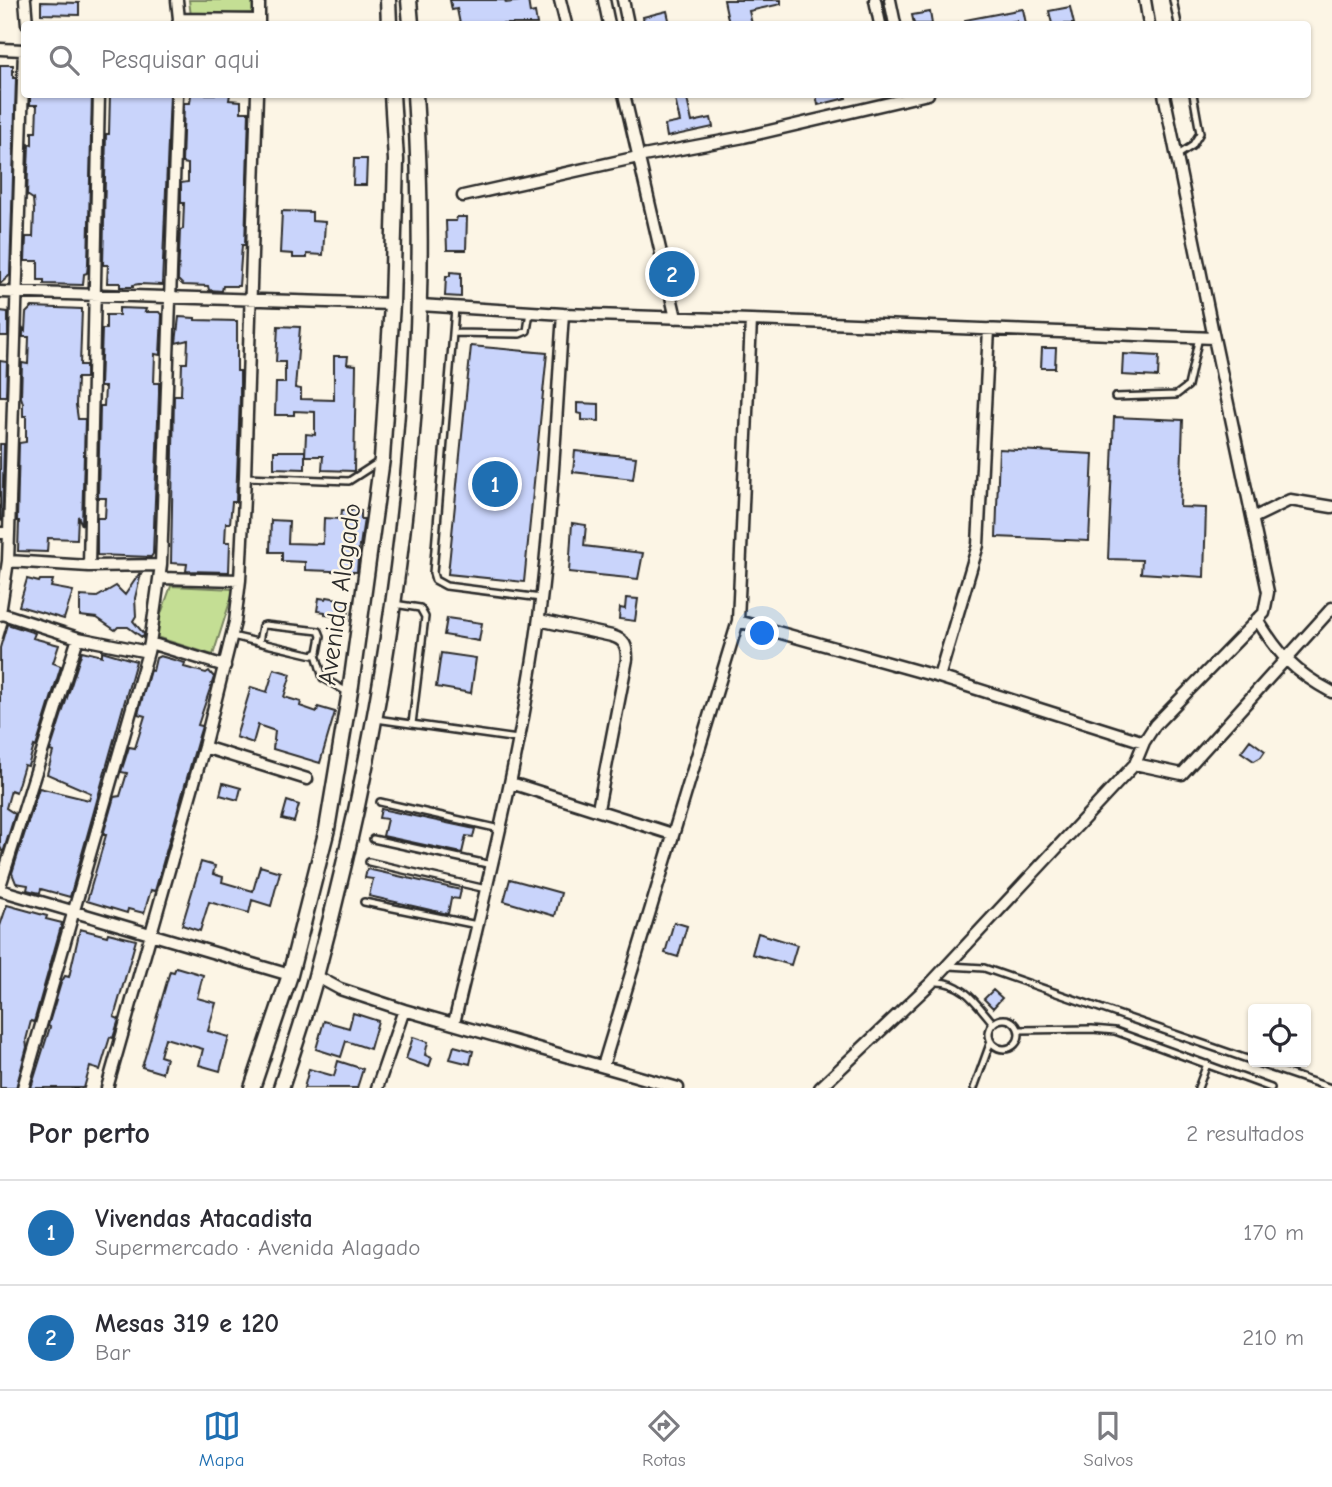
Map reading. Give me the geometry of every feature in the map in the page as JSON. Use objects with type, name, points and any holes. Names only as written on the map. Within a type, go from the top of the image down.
[{"type":"main road","points":[[388,0],[389,21]]},
{"type":"main road","points":[[409,0],[411,21]]},
{"type":"main road","name":"Avenida Alagado","points":[[253,1088],[290,975],[327,829],[383,460],[392,304],[396,160],[392,98]]},
{"type":"main road","name":"Avenida Alagado","points":[[281,1088],[316,975],[347,856],[373,718],[405,503],[420,305],[419,160],[415,98]]},
{"type":"main road","points":[[394,144],[418,141]]},
{"type":"main road","points":[[396,160],[419,160]]},
{"type":"street","points":[[25,0],[27,21]]},
{"type":"street","points":[[177,0],[178,21]]},
{"type":"street","points":[[259,0],[259,21]]},
{"type":"street","points":[[560,0],[565,21]]},
{"type":"street","points":[[604,0],[608,21]]},
{"type":"street","points":[[623,0],[627,21]]},
{"type":"street","points":[[890,0],[894,21]]},
{"type":"street","points":[[1144,0],[1148,21]]},
{"type":"street","points":[[874,1],[879,21]]},
{"type":"street","points":[[0,49],[21,50]]},
{"type":"street","points":[[22,98],[4,533],[8,561],[0,614],[78,638],[149,648],[225,666]]},
{"type":"street","points":[[89,566],[99,98]]},
{"type":"street","points":[[23,1088],[149,648],[160,578],[177,98]]},
{"type":"street","points":[[107,1088],[204,747],[232,636],[240,580],[245,477],[257,98]]},
{"type":"street","points":[[463,196],[638,157],[744,137],[895,98]]},
{"type":"street","points":[[820,1088],[930,983],[1135,764],[1155,725],[1264,612],[1268,593],[1165,98]]},
{"type":"street","points":[[625,100],[677,318]]},
{"type":"street","points":[[0,292],[392,304]]},
{"type":"street","points":[[420,305],[563,314],[1214,338]]},
{"type":"street","points":[[454,1023],[511,783],[539,620],[563,314]]},
{"type":"street","points":[[603,1066],[738,621],[751,320]]},
{"type":"street","points":[[939,677],[978,545],[989,329]]},
{"type":"street","points":[[1253,518],[1290,500],[1332,507]]},
{"type":"street","points":[[8,561],[89,566],[161,565]]},
{"type":"street","points":[[160,578],[240,580]]},
{"type":"street","points":[[1135,764],[1182,774],[1332,608]]},
{"type":"street","points":[[539,620],[612,636],[621,639],[627,647],[627,659],[598,809]]},
{"type":"street","points":[[1257,620],[1286,661],[1332,692]]},
{"type":"street","points":[[738,621],[939,677],[1144,742]]},
{"type":"street","points":[[78,638],[0,888],[290,975]]},
{"type":"street","points":[[204,747],[307,779]]},
{"type":"street","points":[[511,783],[672,834]]},
{"type":"street","points":[[316,975],[340,989],[404,1010],[678,1088]]},
{"type":"street","points":[[311,992],[340,989]]},
{"type":"street","points":[[377,1088],[404,1010]]},
{"type":"lane","points":[[1173,0],[1177,21]]},
{"type":"lane","points":[[1178,155],[1192,146],[1200,133],[1194,98]]},
{"type":"lane","points":[[455,308],[433,573],[435,580],[446,586],[541,598]]},
{"type":"lane","points":[[453,332],[520,334],[527,331],[530,312]]},
{"type":"lane","points":[[1115,397],[1176,395],[1182,392],[1188,386],[1199,337]]},
{"type":"lane","points":[[245,477],[349,481],[383,460]]},
{"type":"lane","points":[[391,604],[420,608],[425,617],[412,724]]},
{"type":"lane","points":[[259,642],[262,626],[265,625],[319,631],[321,636],[316,654],[323,678],[349,693]]},
{"type":"lane","points":[[232,636],[316,654]]},
{"type":"lane","points":[[373,718],[518,739]]},
{"type":"lane","points":[[380,802],[500,829]]},
{"type":"lane","points":[[373,839],[492,865]]},
{"type":"lane","points":[[369,863],[486,889]]},
{"type":"lane","points":[[364,902],[477,925]]},
{"type":"lane","points":[[946,966],[984,968],[1248,1060]]},
{"type":"lane","points":[[930,983],[941,982],[959,987],[993,1023]]},
{"type":"lane","points":[[1019,1030],[1017,1042],[1007,1048],[996,1046],[989,1034],[993,1023],[1003,1019],[1010,1020],[1019,1030],[1115,1031],[1271,1088]]},
{"type":"lane","points":[[974,1088],[991,1041]]},
{"type":"lane","points":[[1198,1088],[1207,1064]]},
{"type":"lane","points":[[1269,1067],[1331,1088]]},
{"type":"green space","points":[[189,0],[255,0],[256,13],[191,16]]},
{"type":"green space","points":[[171,586],[234,589],[213,655],[153,636]]},
{"type":"building","points":[[450,0],[505,0],[506,3],[528,0],[530,13],[535,12],[536,21],[459,21],[457,9],[452,10]]},
{"type":"building","points":[[724,0],[781,0],[781,4],[749,11],[751,21],[728,21]]},
{"type":"building","points":[[41,2],[79,3],[79,15],[41,14]]},
{"type":"building","points":[[1070,7],[1073,21],[1051,21],[1049,11]]},
{"type":"building","points":[[1023,9],[1025,21],[965,21]]},
{"type":"building","points":[[667,11],[669,21],[644,21],[643,17]]},
{"type":"building","points":[[930,12],[932,21],[913,21],[912,15]]},
{"type":"building","points":[[0,65],[13,65],[13,78],[16,78],[10,275],[0,284]]},
{"type":"building","points":[[30,98],[92,98],[88,264],[83,285],[44,284],[44,280],[38,280],[38,261],[25,261],[26,237],[33,237],[34,211],[33,199],[27,195],[29,144],[32,145],[32,132],[36,132],[37,105],[30,105]]},
{"type":"building","points":[[110,98],[170,98],[162,285],[120,287],[120,283],[107,283],[108,265],[103,265],[106,134],[109,134]]},
{"type":"building","points":[[191,98],[229,98],[241,101],[241,112],[249,112],[245,245],[242,245],[239,286],[223,286],[222,291],[209,290],[208,286],[183,285],[178,280],[184,203],[181,203],[181,183],[188,182],[188,164],[182,163],[184,103],[190,103]]},
{"type":"building","points":[[675,98],[687,98],[692,122],[711,118],[713,127],[667,137],[665,125],[680,122]]},
{"type":"building","points":[[817,98],[846,98],[818,105]]},
{"type":"building","points":[[354,159],[367,159],[366,185],[353,185]]},
{"type":"building","points":[[282,211],[312,212],[312,221],[325,222],[323,255],[307,254],[307,258],[293,258],[293,254],[280,253]]},
{"type":"building","points":[[457,217],[467,217],[466,250],[447,250],[446,221],[456,221]]},
{"type":"building","points":[[450,272],[461,273],[461,297],[445,296],[446,276],[450,276]]},
{"type":"building","points":[[32,307],[82,309],[80,365],[86,365],[86,378],[77,378],[76,405],[78,419],[85,419],[82,525],[78,516],[77,539],[48,538],[47,552],[18,551],[19,443],[26,442],[26,416],[23,416],[21,397],[22,363],[28,364],[29,337],[23,337],[23,328],[25,331],[26,313]]},
{"type":"building","points":[[119,308],[146,309],[145,312],[159,312],[162,316],[160,355],[155,354],[154,383],[159,383],[159,394],[151,557],[97,555],[97,518],[105,518],[106,498],[98,498],[100,406],[104,406],[105,387],[100,387],[102,329],[106,329],[106,315],[119,315]]},
{"type":"building","points":[[0,311],[8,312],[8,336],[0,336]]},
{"type":"building","points":[[179,317],[237,321],[240,397],[236,502],[232,502],[230,523],[226,523],[225,542],[230,542],[229,572],[186,571],[187,564],[171,563],[174,395],[181,395],[182,363],[187,363],[188,340],[176,343]]},
{"type":"building","points":[[278,326],[300,327],[295,388],[301,389],[301,399],[334,400],[334,356],[348,356],[347,364],[356,365],[354,471],[322,470],[323,456],[305,456],[306,434],[315,435],[315,412],[294,411],[294,415],[275,415],[276,383],[285,383],[285,362],[276,362]]},
{"type":"building","points":[[471,346],[547,353],[524,582],[448,574]]},
{"type":"building","points":[[1042,348],[1056,348],[1055,368],[1041,368]]},
{"type":"building","points":[[1123,354],[1159,356],[1158,377],[1122,375]]},
{"type":"building","points":[[0,361],[7,362],[6,396],[0,396]]},
{"type":"building","points":[[577,403],[599,404],[599,421],[582,420],[582,414],[577,413]]},
{"type":"building","points":[[1114,417],[1183,420],[1180,507],[1206,508],[1204,577],[1141,573],[1142,560],[1108,559]]},
{"type":"building","points":[[0,444],[4,444],[2,521],[0,520]]},
{"type":"building","points":[[999,449],[1093,454],[1089,541],[996,537]]},
{"type":"building","points":[[274,451],[305,451],[305,469],[274,468]]},
{"type":"building","points":[[575,451],[636,457],[633,479],[573,472]]},
{"type":"building","points":[[342,510],[361,510],[361,519],[364,519],[357,572],[305,570],[305,562],[282,561],[282,552],[270,552],[271,520],[289,521],[288,543],[323,544],[324,518],[341,519]]},
{"type":"building","points":[[572,523],[586,525],[584,546],[643,553],[638,579],[569,572]]},
{"type":"building","points":[[139,574],[135,598],[136,616],[133,621],[144,634],[143,638],[128,627],[118,627],[115,630],[97,618],[80,616],[80,596],[97,597],[116,586],[125,595]]},
{"type":"building","points":[[27,579],[39,582],[53,580],[51,587],[73,591],[64,619],[19,606]]},
{"type":"building","points":[[319,598],[350,601],[348,617],[325,615],[325,612],[317,611]]},
{"type":"building","points":[[626,598],[638,599],[635,621],[619,619],[620,608],[625,609]]},
{"type":"building","points":[[447,618],[482,623],[479,641],[444,635]]},
{"type":"building","points":[[7,624],[35,633],[33,638],[59,645],[53,663],[61,666],[36,747],[34,746],[28,766],[24,765],[16,792],[11,790],[6,808],[15,814],[3,853],[0,847],[0,648]]},
{"type":"building","points":[[82,651],[102,656],[102,651],[136,661],[70,897],[41,889],[40,893],[27,890],[28,885],[16,883],[12,873],[39,788],[89,800],[91,793],[47,774],[53,752],[50,751]]},
{"type":"building","points":[[441,653],[476,658],[471,693],[436,687]]},
{"type":"building","points":[[160,656],[185,663],[184,667],[206,673],[209,671],[214,677],[198,725],[202,726],[155,891],[151,890],[144,913],[128,909],[127,913],[87,901],[114,797],[120,796],[127,773],[121,772],[129,747],[135,748],[145,716],[138,714],[150,670],[153,671],[156,658]]},
{"type":"building","points":[[274,669],[291,674],[284,697],[301,702],[300,706],[317,712],[318,707],[335,712],[320,763],[273,749],[275,731],[258,725],[253,743],[236,737],[251,687],[267,692]]},
{"type":"building","points":[[1250,740],[1265,751],[1254,761],[1241,752]]},
{"type":"building","points":[[223,783],[241,788],[238,800],[220,795]]},
{"type":"building","points":[[287,801],[299,805],[294,822],[282,819]]},
{"type":"building","points":[[381,809],[475,829],[473,837],[466,836],[462,853],[383,836],[387,819],[379,818]]},
{"type":"building","points":[[201,862],[215,866],[213,874],[223,877],[222,882],[253,891],[260,866],[280,872],[271,906],[252,900],[249,913],[209,902],[200,931],[182,925]]},
{"type":"building","points":[[367,869],[461,890],[459,899],[451,898],[448,914],[369,896],[373,879],[365,878]]},
{"type":"building","points":[[510,879],[561,893],[555,916],[504,901]]},
{"type":"building","points":[[7,905],[62,923],[34,1022],[31,1021],[16,1088],[0,1088],[0,926]]},
{"type":"building","points":[[674,922],[687,926],[678,957],[665,953]]},
{"type":"building","points":[[80,929],[136,940],[114,1017],[119,1019],[113,1038],[110,1037],[100,1070],[90,1067],[84,1088],[31,1088],[61,983],[65,976],[69,977]]},
{"type":"building","points":[[758,933],[797,945],[791,965],[752,954]]},
{"type":"building","points":[[176,967],[203,975],[197,998],[216,1003],[208,1031],[229,1037],[220,1071],[199,1065],[203,1049],[165,1038],[160,1056],[166,1058],[162,1073],[142,1067],[170,971],[174,972]]},
{"type":"building","points":[[993,990],[1002,998],[993,1008],[984,999]]},
{"type":"building","points":[[353,1013],[378,1021],[370,1049],[346,1041],[341,1057],[316,1049],[324,1021],[349,1028]]},
{"type":"building","points":[[413,1037],[428,1042],[425,1055],[432,1058],[429,1067],[406,1059]]},
{"type":"building","points":[[454,1046],[473,1051],[470,1064],[450,1059]]},
{"type":"building","points":[[338,1061],[363,1069],[357,1088],[304,1088],[309,1069],[334,1076]]},
{"type":"place","name":"Mesas 319 e 120","points":[[672,274]]},
{"type":"place","name":"Vivendas Atacadista","points":[[495,484]]}]
